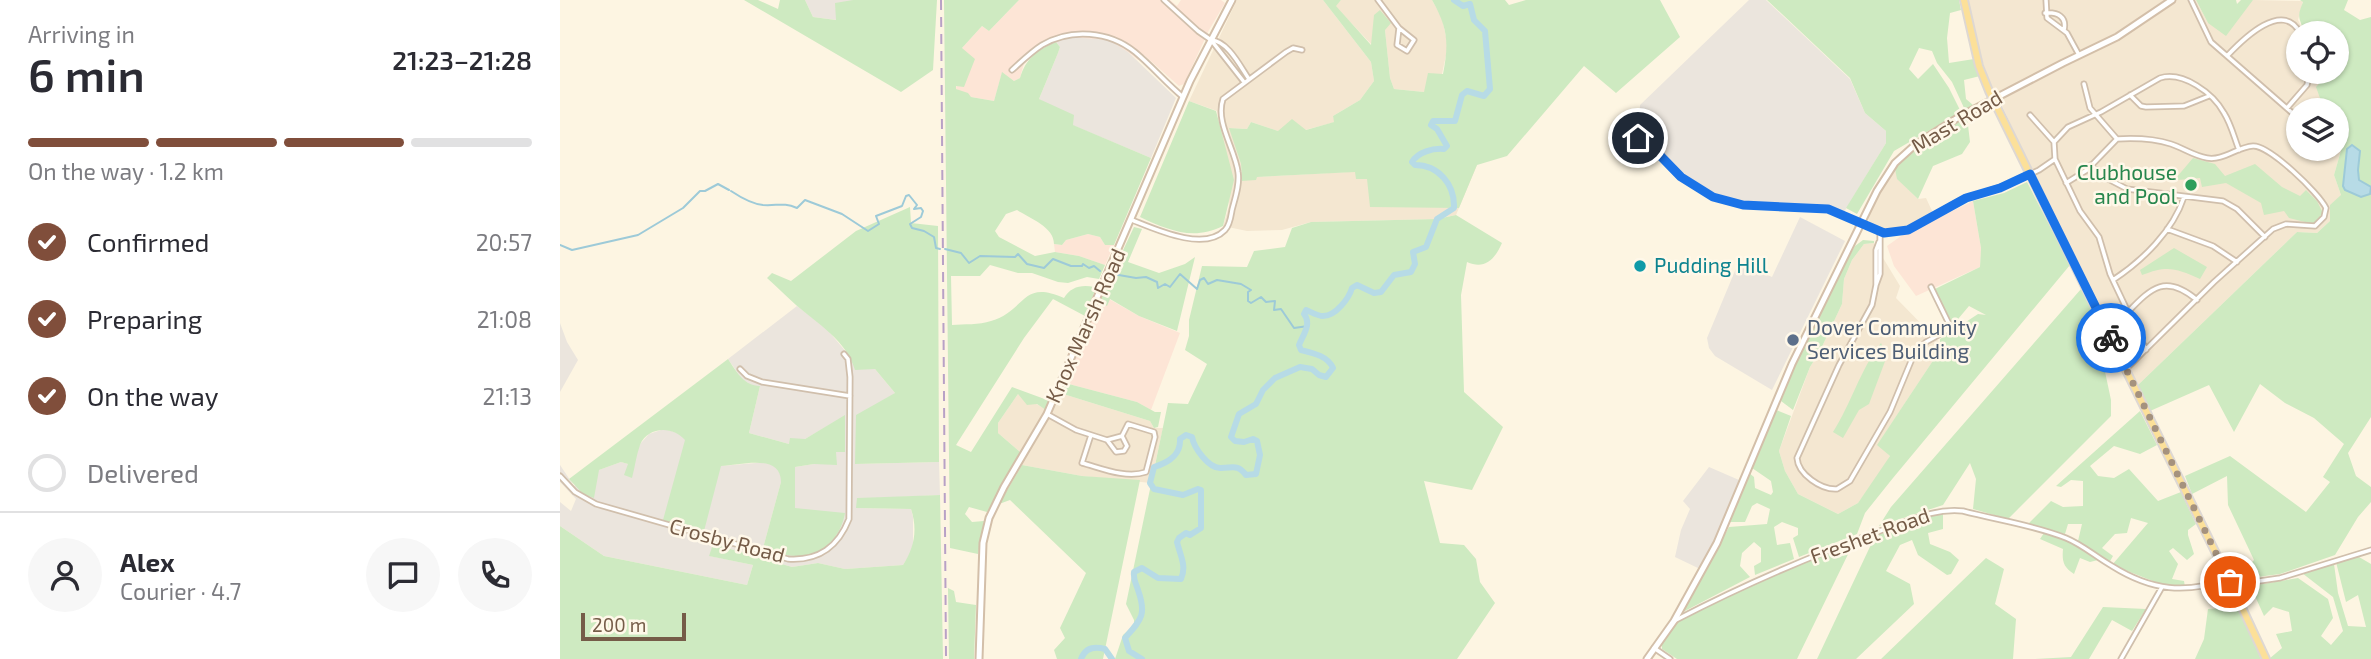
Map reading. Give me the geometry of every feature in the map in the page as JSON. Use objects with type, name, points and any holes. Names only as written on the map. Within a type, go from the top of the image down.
[{"type":"main road","points":[[1964,0],[1979,66],[1993,100],[2266,659]]},
{"type":"street","points":[[1164,0],[1211,40],[1217,40],[1224,45],[1246,80]]},
{"type":"street","name":"Knox Marsh Road","points":[[979,659],[983,543],[989,518],[1047,414],[1183,97],[1233,0]]},
{"type":"street","points":[[1378,0],[1399,28],[1414,40],[1407,51],[1396,45],[1399,28]]},
{"type":"street","points":[[2046,0],[2045,13],[2049,20],[2064,30],[2079,55]]},
{"type":"street","name":"Mast Road","points":[[1647,659],[1674,621],[1717,543],[1792,364],[1881,184],[1903,154],[1950,122],[2128,31],[2172,0]]},
{"type":"street","points":[[2191,0],[2209,39],[2286,107]]},
{"type":"street","points":[[2045,13],[2054,13],[2063,18],[2066,24],[2064,30]]},
{"type":"street","points":[[2285,14],[2294,21]]},
{"type":"street","points":[[2227,56],[2259,21]]},
{"type":"street","points":[[1012,69],[1033,51],[1055,39],[1071,35],[1101,36],[1128,47],[1183,97]]},
{"type":"street","points":[[1132,220],[1171,235],[1195,239],[1214,236],[1226,229],[1239,176],[1221,107],[1226,96],[1246,80],[1293,48],[1302,50]]},
{"type":"street","points":[[2054,142],[2068,127],[2168,75],[2183,78],[2209,96],[2223,111],[2239,150]]},
{"type":"street","points":[[2084,84],[2087,100],[2095,114],[2117,139],[2162,142],[2206,158],[2221,157],[2253,146],[2266,148],[2324,204],[2324,217],[2315,226],[2281,225],[2273,229],[2126,369]]},
{"type":"street","points":[[2295,98],[2306,84]]},
{"type":"street","points":[[2130,95],[2141,106],[2146,107],[2184,106],[2209,96]]},
{"type":"street","points":[[2029,115],[2054,142],[2055,159],[2080,211],[2099,237],[2113,280],[2146,349]]},
{"type":"street","points":[[1651,147],[1640,156],[1634,154],[1631,146],[1633,141],[1641,138],[1651,147],[1681,177],[1713,197],[1743,205],[1828,209],[1880,233],[1905,232],[1966,198],[2000,188],[2055,159]]},
{"type":"street","points":[[2066,183],[2091,165],[2117,139]]},
{"type":"street","points":[[2091,165],[2108,179],[2127,188],[2214,199],[2230,205],[2265,237]]},
{"type":"street","points":[[2113,280],[2145,255],[2167,229],[2185,197]]},
{"type":"street","points":[[2167,229],[2213,246],[2237,262]]},
{"type":"street","points":[[1880,233],[1876,250],[1876,285],[1870,310],[1843,357],[1797,457],[1801,471],[1830,489],[1844,487],[1853,477],[1892,408],[1914,354],[1926,342],[1951,328],[1931,287]]},
{"type":"street","points":[[2128,312],[2148,292],[2163,286],[2179,288],[2197,300]]},
{"type":"street","name":"Crosby Road","points":[[560,476],[575,492],[596,504],[773,555],[799,559],[817,556],[840,538],[849,519],[850,366],[844,355]]},
{"type":"street","points":[[740,369],[747,376],[762,382],[850,396]]},
{"type":"street","points":[[1047,414],[1070,427],[1107,440],[1122,436],[1128,424],[1150,429],[1154,432],[1146,472],[1133,475],[1082,463],[1091,435]]},
{"type":"street","points":[[1107,440],[1114,451],[1122,452],[1127,446],[1122,436]]},
{"type":"street","name":"Freshet Road","points":[[1674,621],[1776,571],[1874,533],[1946,509],[2064,537],[2125,574],[2162,587],[2186,589],[2280,578],[2371,550]]},
{"type":"street","points":[[2120,659],[2162,587]]},
{"type":"street","points":[[1654,648],[1670,659]]},
{"type":"shaded area","points":[[805,0],[853,0],[837,20],[813,17]]},
{"type":"shaded area","points":[[1019,0],[1170,0],[1177,6],[1181,0],[1221,0],[1225,3],[1184,84],[1179,86],[1144,55],[1138,60],[1128,52],[1056,42],[1043,48],[1024,63],[1020,78],[1014,81],[1002,73],[994,101],[971,97],[956,89],[962,48],[982,26],[989,31]]},
{"type":"shaded area","points":[[1237,0],[1323,0],[1371,62],[1374,81],[1360,100],[1333,116],[1335,122],[1305,130],[1278,131],[1251,122],[1247,129],[1230,128],[1241,164],[1242,181],[1256,177],[1477,165],[1456,215],[1437,219],[1311,222],[1282,230],[1247,231],[1223,226],[1229,206],[1217,111],[1189,101]]},
{"type":"shaded area","points":[[1341,0],[1432,0],[1442,18],[1448,46],[1442,74],[1424,92],[1394,89],[1390,78],[1385,30],[1391,23],[1372,45],[1335,6]]},
{"type":"shaded area","points":[[1749,0],[1766,0],[1850,79],[1865,113],[1886,131],[1886,143],[1844,212],[1819,204],[1743,202],[1709,191],[1690,182],[1639,130],[1640,105]]},
{"type":"shaded area","points":[[1968,0],[2196,0],[2208,23],[2253,0],[2303,1],[2298,21],[2286,21],[2286,84],[2324,84],[2322,98],[2286,98],[2286,161],[2338,161],[2334,175],[2341,195],[2330,221],[2317,233],[2297,232],[2138,385],[1997,95],[1993,92],[1980,54]]},
{"type":"shaded area","points":[[1069,37],[1109,40],[1128,52],[1176,98],[1151,158],[1072,125],[1039,99],[1060,47],[1056,42]]},
{"type":"shaded area","points":[[1895,169],[1898,179],[1918,199],[1926,198],[1933,213],[1906,229],[1887,231],[1873,227],[1868,219],[1880,191]]},
{"type":"shaded area","points":[[1973,201],[1981,248],[1980,267],[1916,296],[1894,266],[1887,246],[1901,236]]},
{"type":"shaded area","points":[[1800,217],[1845,241],[1772,390],[1715,356],[1709,348],[1707,338],[1739,263],[1772,277]]},
{"type":"shaded area","points":[[1088,234],[1100,237],[1105,245],[1114,245],[1105,265],[1079,256],[1055,252],[1054,244],[1062,245],[1066,240]]},
{"type":"shaded area","points":[[1874,243],[1900,286],[1896,298],[1940,343],[1940,350],[1878,444],[1890,456],[1882,471],[1858,503],[1838,514],[1798,494],[1785,471],[1779,451],[1810,367],[1842,304],[1844,279],[1852,260],[1864,244]]},
{"type":"shaded area","points":[[1109,299],[1139,316],[1180,333],[1151,410],[1137,402],[1065,383],[1099,301],[1103,305]]},
{"type":"shaded area","points":[[797,306],[826,328],[852,359],[875,369],[895,393],[855,464],[939,462],[940,495],[857,499],[857,508],[911,509],[913,549],[903,565],[845,569],[818,563],[792,567],[713,544],[710,556],[753,565],[747,585],[604,556],[560,526],[560,502],[571,511],[576,499],[560,482],[560,465],[574,486],[599,470],[621,462],[628,464],[649,434],[664,429],[679,433],[721,466],[766,462],[776,466],[781,473],[781,482],[763,548],[795,508],[795,467],[814,464],[836,452],[845,451],[845,416],[805,439],[789,444],[749,433],[760,386],[752,386],[741,378],[728,359]]},
{"type":"shaded area","points":[[560,323],[578,360],[560,392]]},
{"type":"shaded area","points":[[1060,393],[1150,421],[1154,428],[1163,428],[1151,483],[1082,476],[1022,465],[1020,452],[998,433],[998,423],[1018,394],[1051,412]]},
{"type":"shaded area","points":[[1709,467],[1739,480],[1715,543],[1700,569],[1675,557],[1681,530],[1690,509],[1683,501]]},
{"type":"green space","points":[[744,0],[758,0],[778,9],[780,0],[805,0],[813,17],[836,20],[835,3],[853,0],[937,0],[933,70],[901,92]]},
{"type":"green space","points":[[944,0],[1019,0],[989,31],[982,26],[962,48],[975,59],[964,87],[956,86],[956,89],[968,93],[971,97],[994,101],[1002,72],[1014,81],[1020,78],[1025,65],[1033,56],[1056,42],[1060,47],[1039,99],[1074,115],[1073,125],[1151,158],[1114,245],[1105,245],[1100,237],[1088,234],[1066,240],[1062,245],[1054,244],[1046,228],[1017,210],[1006,214],[995,231],[999,237],[1035,256],[1055,252],[1079,256],[1105,265],[1099,279],[1087,277],[1068,283],[1058,282],[1032,273],[1018,273],[990,265],[980,276],[951,276],[952,325],[991,321],[1012,310],[1031,294],[1050,293],[1064,298],[1077,287],[1094,287],[1085,316],[1053,299],[1024,338],[956,445],[971,452],[1012,387],[1050,401],[1046,410],[1037,404],[1027,405],[1018,394],[998,423],[998,433],[1020,452],[987,512],[969,507],[965,514],[972,522],[984,521],[978,554],[950,548]]},
{"type":"green space","points":[[1323,0],[1341,0],[1336,6],[1371,45],[1374,15],[1380,10],[1391,23],[1385,30],[1390,78],[1394,89],[1424,92],[1428,73],[1443,74],[1446,36],[1432,0],[1505,0],[1509,5],[1526,0],[1660,0],[1680,37],[1616,93],[1584,66],[1507,156],[1477,165],[1459,208],[1370,207],[1367,179],[1356,179],[1355,172],[1257,177],[1256,180],[1242,181],[1241,164],[1229,128],[1247,129],[1251,122],[1278,131],[1292,119],[1306,130],[1334,122],[1333,116],[1360,100],[1374,81],[1371,62]]},
{"type":"green space","points":[[1767,0],[1959,0],[1961,10],[1950,13],[1947,38],[1949,63],[1974,59],[1980,76],[1964,80],[1966,99],[1973,105],[1965,110],[1952,82],[1937,63],[1932,51],[1919,48],[1909,69],[1918,79],[1933,64],[1961,112],[1894,151],[1857,214],[1846,208],[1886,143],[1886,131],[1865,113],[1850,78]]},
{"type":"green space","points":[[2196,0],[2236,0],[2237,4],[2241,0],[2253,0],[2226,36],[2208,23]]},
{"type":"green space","points":[[2300,0],[2348,0],[2344,10],[2360,20],[2371,17],[2371,417],[2348,453],[2356,476],[2371,487],[2371,502],[2358,517],[2335,555],[2280,574],[2243,579],[2243,572],[2254,560],[2228,505],[2227,476],[2192,494],[2185,476],[2230,456],[2306,512],[2330,482],[2323,477],[2344,444],[2314,418],[2285,403],[2260,384],[2234,432],[2209,385],[2150,411],[2138,385],[2297,232],[2317,233],[2330,221],[2330,205],[2341,195],[2334,175],[2338,161],[2349,161],[2349,98],[2320,98],[2316,87],[2319,84],[2349,84],[2349,21],[2300,21],[2303,2]]},
{"type":"green space","points":[[1189,101],[1216,111],[1234,180],[1223,226],[1201,233],[1171,230],[1140,217]]},
{"type":"green space","points":[[1967,117],[1970,142],[1962,154],[1933,166],[1918,199],[1897,179],[1895,169],[1919,146]]},
{"type":"green space","points":[[2193,158],[2215,164],[2225,176],[2255,164],[2282,187],[2300,196],[2306,190],[2317,201],[2323,213],[2313,224],[2289,218],[2284,211],[2264,215],[2261,203],[2226,183],[2202,187],[2200,178],[2178,180],[2176,178]]},
{"type":"green space","points":[[2027,182],[2070,265],[1865,513],[1857,534],[1799,557],[1793,538],[1798,535],[1798,528],[1782,522],[1774,527],[1777,545],[1790,543],[1794,559],[1755,575],[1754,566],[1761,562],[1761,548],[1754,542],[1742,553],[1740,566],[1750,577],[1683,612],[1729,527],[1767,524],[1770,509],[1757,503],[1752,506],[1745,522],[1728,522],[1749,473],[1754,477],[1755,488],[1771,495],[1773,492],[1771,481],[1752,468],[1776,410],[1791,416],[1779,451],[1785,471],[1798,494],[1838,514],[1858,503],[1890,456],[1877,445],[1940,350],[1940,339],[1978,314],[1986,315],[1969,306],[1953,325],[1935,289],[1980,267],[1981,248],[1973,201],[2004,193]]},
{"type":"green space","points":[[910,207],[911,223],[938,226],[939,462],[855,464],[856,415],[895,393],[875,369],[855,370],[851,359],[838,341],[767,278],[772,273],[791,281],[856,231]]},
{"type":"green space","points":[[1456,215],[1502,243],[1489,262],[1479,265],[1467,262],[1461,295],[1464,392],[1503,427],[1472,490],[1424,481],[1440,543],[1464,545],[1476,559],[1480,582],[1495,603],[1457,659],[1115,659],[1123,635],[1134,625],[1126,604],[1168,403],[1188,404],[1207,364],[1185,350],[1202,266],[1247,267],[1254,251],[1285,247],[1292,228],[1311,222],[1437,219]]},
{"type":"green space","points":[[1134,227],[1142,229],[1128,262],[1159,273],[1185,264],[1195,257],[1177,331],[1139,316],[1110,299],[1107,306],[1099,301]]},
{"type":"green space","points":[[1863,240],[1874,243],[1864,244],[1852,260],[1844,279],[1842,304],[1810,367],[1793,410],[1781,401],[1792,373],[1833,286],[1855,246]]},
{"type":"green space","points":[[2174,248],[2207,267],[2200,279],[2171,269],[2142,275],[2140,270]]},
{"type":"green space","points":[[2081,289],[2115,359],[2104,367],[2111,400],[2111,416],[2008,519],[1973,509],[1976,479],[1970,463],[1943,505],[1879,526],[1891,507]]},
{"type":"green space","points":[[1881,343],[1887,356],[1869,404],[1859,410],[1843,438],[1833,432],[1867,364]]},
{"type":"green space","points":[[728,359],[745,381],[760,386],[749,433],[789,444],[790,438],[805,439],[845,415],[845,452],[836,452],[837,465],[795,467],[795,508],[845,513],[835,538],[814,554],[792,556],[763,548],[781,482],[779,473],[767,464],[721,466],[704,531],[663,520],[685,440],[668,430],[655,431],[644,439],[632,478],[624,475],[628,464],[621,462],[599,470],[594,498],[583,494],[569,479]]},
{"type":"green space","points":[[1065,383],[1137,402],[1155,412],[1161,412],[1158,427],[1154,428],[1150,421],[1060,393]]},
{"type":"green space","points":[[2140,411],[2157,445],[2140,454],[2114,446],[2090,466],[2098,476],[2114,478],[2129,469],[2158,501],[2181,492],[2196,524],[2188,530],[2194,554],[2187,560],[2173,548],[2169,551],[2178,564],[2172,579],[2184,581],[2185,587],[2163,585],[2112,565],[2148,523],[2131,518],[2127,533],[2115,534],[2102,548],[2113,556],[2109,563],[2078,541],[2082,524],[2068,524],[2065,534],[2028,524],[2051,501],[2063,507],[2083,506],[2083,481],[2071,480],[2061,487],[2056,486]]},
{"type":"green space","points":[[1022,465],[1082,476],[1140,480],[1103,659],[1057,659],[1054,650],[1065,638],[1060,628],[1086,573],[1010,500],[999,504]]},
{"type":"green space","points":[[940,495],[943,659],[560,659],[560,526],[604,556],[747,585],[753,565],[709,556],[713,544],[792,567],[818,563],[845,569],[903,565],[914,538],[911,509],[856,508],[857,498]]},
{"type":"green space","points":[[1943,512],[1943,529],[1928,533],[1930,544],[1950,552],[1959,560],[1951,574],[1947,575],[1918,555],[1912,540],[1900,545],[1886,571],[1910,584],[1914,604],[1856,659],[1817,659],[1876,534]]},
{"type":"green space","points":[[2044,533],[2075,544],[2098,560],[2090,562],[2080,558],[2074,574],[2064,563],[2063,549],[2040,539]]},
{"type":"green space","points":[[1854,542],[1797,659],[1677,659],[1662,649],[1662,642],[1677,621],[1776,573]]},
{"type":"green space","points":[[2359,557],[2371,564],[2371,659],[2269,659],[2282,648],[2276,634],[2292,631],[2289,612],[2273,607],[2264,616],[2255,596],[2241,593],[2239,588],[2298,578],[2328,599],[2333,618],[2321,636],[2331,645],[2343,631],[2333,597],[2302,573],[2334,564],[2338,593],[2348,626],[2366,627],[2358,595],[2346,602],[2336,562]]},
{"type":"green space","points":[[1986,558],[2004,569],[1995,604],[2016,619],[2013,659],[1881,659]]},
{"type":"green space","points":[[948,588],[954,591],[956,602],[976,605],[974,659],[949,659]]},
{"type":"green space","points":[[2236,604],[2261,659],[2195,659],[2204,639],[2208,609]]},
{"type":"green space","points":[[2103,607],[2146,609],[2132,631],[2112,620],[2089,659],[2035,659],[2071,657]]},
{"type":"water","points":[[2352,145],[2360,151],[2359,180],[2371,187],[2370,194],[2361,197],[2345,190],[2343,186],[2349,147]]},
{"type":"waterway","points":[[1142,659],[1129,651],[1125,638],[1139,621],[1142,611],[1134,572],[1142,568],[1158,578],[1181,579],[1183,565],[1177,542],[1186,533],[1190,535],[1201,528],[1201,490],[1183,495],[1154,489],[1150,483],[1154,467],[1172,458],[1178,450],[1180,439],[1186,435],[1192,437],[1199,452],[1212,465],[1238,468],[1246,475],[1256,474],[1260,455],[1257,441],[1235,441],[1231,437],[1239,414],[1256,404],[1263,390],[1275,378],[1300,367],[1312,369],[1326,377],[1333,368],[1324,358],[1301,350],[1299,345],[1307,326],[1304,314],[1306,310],[1328,315],[1341,306],[1352,288],[1357,285],[1374,293],[1381,292],[1394,275],[1411,272],[1415,264],[1413,252],[1426,247],[1437,219],[1454,208],[1452,191],[1444,178],[1431,168],[1412,162],[1422,153],[1447,146],[1437,129],[1431,125],[1433,121],[1455,121],[1462,95],[1467,91],[1484,96],[1490,89],[1485,31],[1474,20],[1470,4],[1463,6],[1454,0]]},
{"type":"waterway","points":[[560,245],[572,250],[638,235],[683,208],[700,191],[718,184],[729,190]]},
{"type":"waterway","points":[[731,191],[750,202],[763,205],[797,208],[805,200],[842,214],[868,231],[879,224],[876,216],[902,206],[909,195],[917,205],[914,209],[921,208],[923,211],[921,217],[910,224],[912,228],[934,237],[936,248],[940,249]]},
{"type":"waterway","points":[[945,249],[961,253],[969,263],[980,256],[1015,257],[1018,254],[1027,264],[1044,268],[1053,259],[1071,266],[1094,266],[1100,271]]},
{"type":"waterway","points":[[1113,274],[1146,277],[1157,282],[1158,288],[1165,284],[1170,287],[1180,274],[1197,289],[1200,280],[1204,278],[1208,284],[1217,280],[1241,284],[1251,290],[1248,292],[1248,301],[1251,303],[1261,297],[1266,302],[1275,301],[1274,310],[1281,309],[1294,328],[1308,326]]},
{"type":"waterway","points":[[1081,659],[1087,650],[1097,648],[1105,649],[1112,659]]},
{"type":"railway","points":[[941,0],[946,659]]},
{"type":"way so far","points":[[2111,338],[2230,582]]},
{"type":"place","name":"Clubhouse and Pool","points":[[2191,185]]},
{"type":"place","name":"Pudding Hill","points":[[1640,266]]},
{"type":"place","name":"Dover Community Services Building","points":[[1793,340]]},
{"type":"route","points":[[1638,138],[1646,141],[1681,177],[1713,197],[1752,206],[1828,209],[1880,233],[1908,230],[1966,198],[2000,188],[2030,174],[2111,338]]}]
